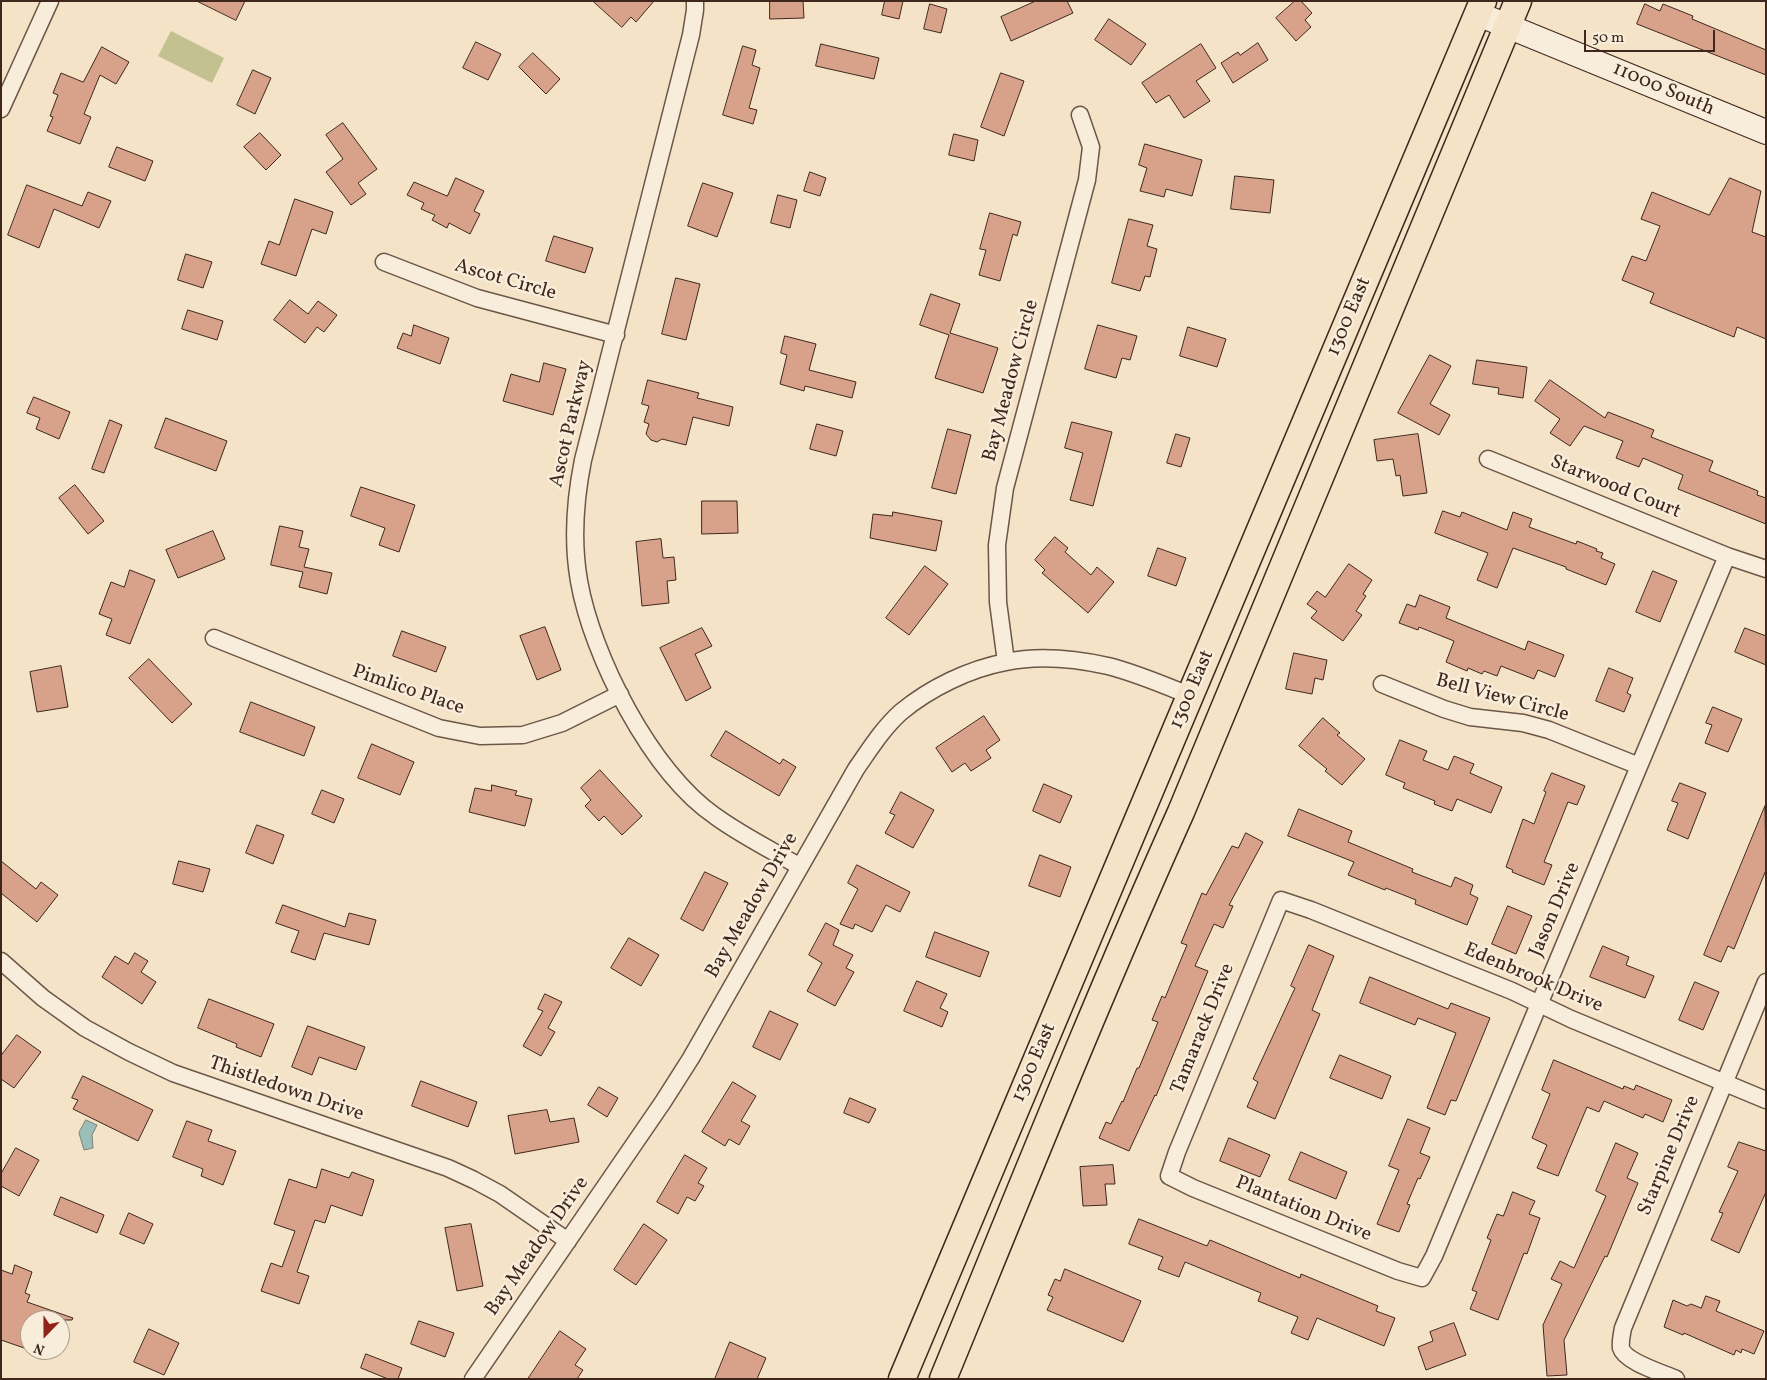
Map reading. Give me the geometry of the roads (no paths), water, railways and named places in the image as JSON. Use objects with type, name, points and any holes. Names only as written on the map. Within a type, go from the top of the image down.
[{"type":"main road","name":"1300 East","points":[[943,1379],[1518,1]]},
{"type":"main road","name":"1300 East","points":[[902,1379],[1480,8]]},
{"type":"main road","points":[[1154,872],[1164,823],[1203,719],[1201,707],[1190,696]]},
{"type":"street","points":[[1,109],[50,1]]},
{"type":"street","name":"Ascot Parkway","points":[[695,1],[691,36],[583,460],[576,495],[574,539],[579,581],[589,621],[603,659],[645,740],[676,781],[714,816],[799,866]]},
{"type":"street","name":"11000 South","points":[[1480,8],[1508,26],[1766,132]]},
{"type":"street","name":"Bay Meadow Circle","points":[[1006,662],[998,602],[997,545],[1005,488],[1087,180],[1091,147],[1080,115]]},
{"type":"street","name":"Ascot Circle","points":[[384,262],[477,298],[616,335]]},
{"type":"street","name":"Starwood Court","points":[[1488,459],[1726,556],[1766,570]]},
{"type":"street","name":"Jason Drive","points":[[1422,1278],[1434,1256],[1726,556]]},
{"type":"street","name":"Pimlico Place","points":[[214,638],[439,728],[480,736],[522,735],[562,723],[620,694]]},
{"type":"street","name":"Bay Meadow Drive","points":[[473,1379],[663,1102],[691,1058],[856,769],[879,736],[900,713],[923,696],[948,682],[976,671],[1006,662],[1041,658],[1075,660],[1109,666],[1190,696]]},
{"type":"street","name":"Bell View Circle","points":[[1382,684],[1444,709],[1470,717],[1523,723],[1549,730],[1639,766]]},
{"type":"street","name":"Edenbrook Drive","points":[[1281,900],[1304,907],[1512,991],[1571,1019],[1766,1100]]},
{"type":"street","name":"Tamarack Drive","points":[[1169,1176],[1177,1152],[1281,900]]},
{"type":"street","name":"Thistledown Drive","points":[[1,961],[43,998],[85,1028],[128,1052],[173,1073],[448,1168],[500,1194],[568,1240]]},
{"type":"street","name":"Starpine Drive","points":[[1676,1379],[1634,1361],[1621,1349],[1621,1339],[1627,1316],[1766,982]]},
{"type":"street","name":"Plantation Drive","points":[[1169,1176],[1193,1188],[1398,1271],[1422,1278]]},
{"type":"water","points":[[86,1120],[97,1125],[92,1135],[93,1148],[84,1150],[79,1133]]}]
